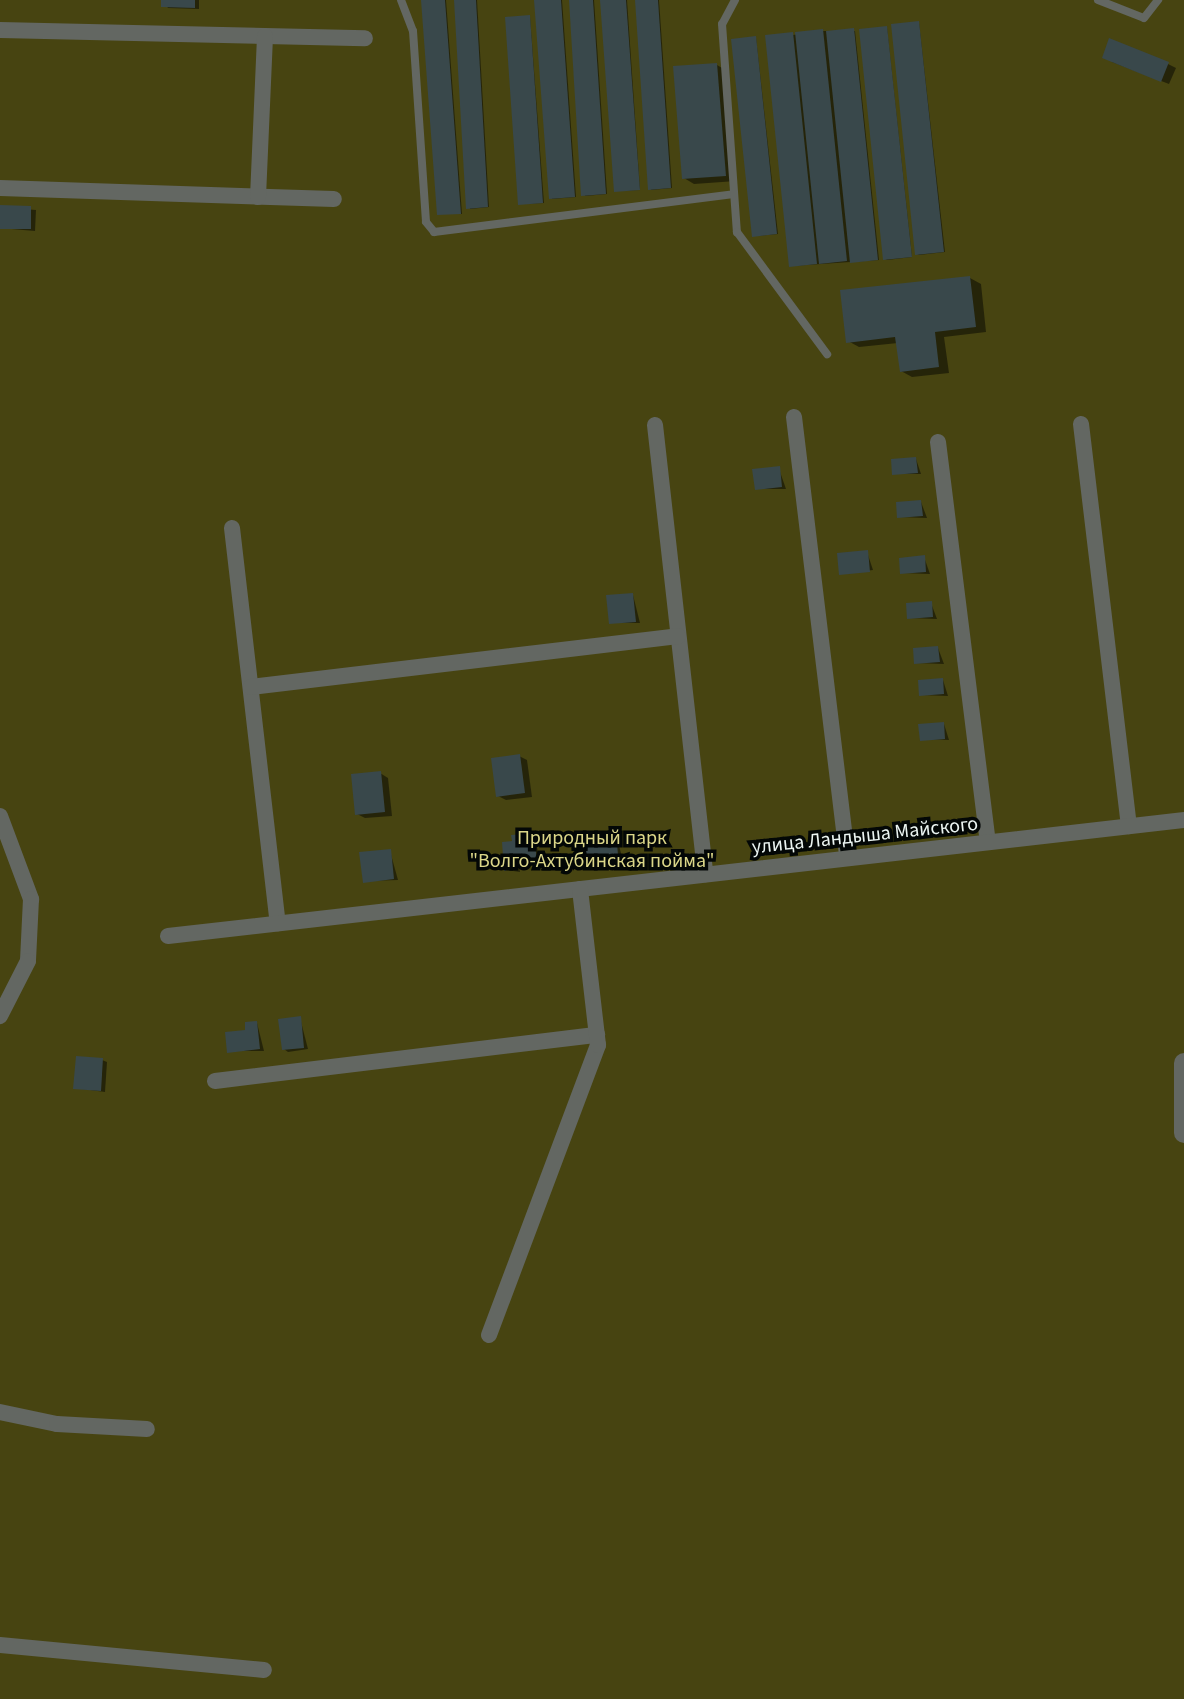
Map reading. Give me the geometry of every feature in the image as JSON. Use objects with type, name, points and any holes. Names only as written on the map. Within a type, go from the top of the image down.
[{"type":"street","points":[[0,30],[365,38]]},
{"type":"street","points":[[258,197],[265,36]]},
{"type":"street","points":[[0,188],[334,199]]},
{"type":"street","points":[[794,417],[847,858]]},
{"type":"street","points":[[1081,424],[1129,826]]},
{"type":"street","points":[[655,425],[705,874]]},
{"type":"street","points":[[938,442],[988,842]]},
{"type":"street","points":[[232,528],[278,923]]},
{"type":"street","points":[[251,687],[678,636]]},
{"type":"street","points":[[0,816],[31,899],[28,961],[0,1016]]},
{"type":"street","name":"улица Ландыша Майского","points":[[168,936],[1184,820]]},
{"type":"street","points":[[489,1335],[598,1045],[580,889]]},
{"type":"street","points":[[215,1081],[597,1035]]},
{"type":"street","points":[[1184,1063],[1184,1133]]},
{"type":"street","points":[[0,1412],[57,1424],[147,1429]]},
{"type":"street","points":[[0,1645],[264,1670]]},
{"type":"lane","points":[[401,0],[413,31],[426,222],[434,232],[734,194]]},
{"type":"lane","points":[[735,0],[722,24],[737,232],[827,354]]},
{"type":"lane","points":[[1098,0],[1144,18],[1158,0]]},
{"type":"green space","name":"Природный парк \"Волго-Ахтубинская пойма\"","points":[[0,0],[1184,0],[1184,1699],[0,1699]]},
{"type":"building","points":[[161,0],[195,0],[195,8],[161,7]]},
{"type":"building","points":[[421,0],[445,0],[461,214],[437,215]]},
{"type":"building","points":[[454,0],[476,0],[488,207],[466,209]]},
{"type":"building","points":[[534,0],[561,0],[575,197],[549,199]]},
{"type":"building","points":[[569,0],[593,0],[606,194],[581,196]]},
{"type":"building","points":[[600,0],[626,0],[640,190],[614,192]]},
{"type":"building","points":[[635,0],[658,0],[671,188],[648,190]]},
{"type":"building","points":[[530,15],[543,203],[518,205],[505,17]]},
{"type":"building","points":[[919,21],[944,252],[915,255],[891,24]]},
{"type":"building","points":[[887,26],[912,257],[883,260],[859,29]]},
{"type":"building","points":[[854,28],[878,260],[850,263],[826,31]]},
{"type":"building","points":[[823,29],[847,261],[819,264],[795,32]]},
{"type":"building","points":[[793,32],[817,264],[789,267],[765,35]]},
{"type":"building","points":[[756,36],[777,234],[752,237],[731,39]]},
{"type":"building","points":[[1109,38],[1169,62],[1161,82],[1102,58]]},
{"type":"building","points":[[717,63],[726,176],[682,179],[673,66]]},
{"type":"building","points":[[0,205],[31,206],[31,229],[0,229]]},
{"type":"building","points":[[970,276],[976,327],[935,332],[939,367],[900,372],[895,337],[846,343],[840,290]]},
{"type":"building","points":[[916,457],[918,473],[892,475],[891,459]]},
{"type":"building","points":[[780,466],[782,487],[755,490],[752,469]]},
{"type":"building","points":[[921,500],[923,516],[897,518],[896,502]]},
{"type":"building","points":[[868,550],[870,572],[839,575],[837,553]]},
{"type":"building","points":[[925,555],[926,572],[900,574],[899,558]]},
{"type":"building","points":[[633,593],[636,622],[609,624],[606,595]]},
{"type":"building","points":[[932,601],[933,617],[907,619],[906,603]]},
{"type":"building","points":[[938,646],[940,662],[914,664],[913,648]]},
{"type":"building","points":[[943,678],[944,694],[919,696],[918,680]]},
{"type":"building","points":[[944,722],[945,739],[920,741],[918,724]]},
{"type":"building","points":[[520,754],[525,793],[496,797],[491,758]]},
{"type":"building","points":[[381,771],[385,812],[355,815],[351,774]]},
{"type":"building","points":[[616,831],[618,855],[586,865],[583,835]]},
{"type":"building","points":[[534,833],[537,862],[504,871],[502,842],[512,841],[511,835]]},
{"type":"building","points":[[391,849],[394,879],[363,883],[359,852]]},
{"type":"building","points":[[301,1016],[304,1048],[282,1050],[278,1019]]},
{"type":"building","points":[[257,1021],[260,1049],[227,1053],[225,1032],[245,1030],[245,1022]]},
{"type":"building","points":[[76,1056],[103,1058],[101,1091],[73,1089]]}]
